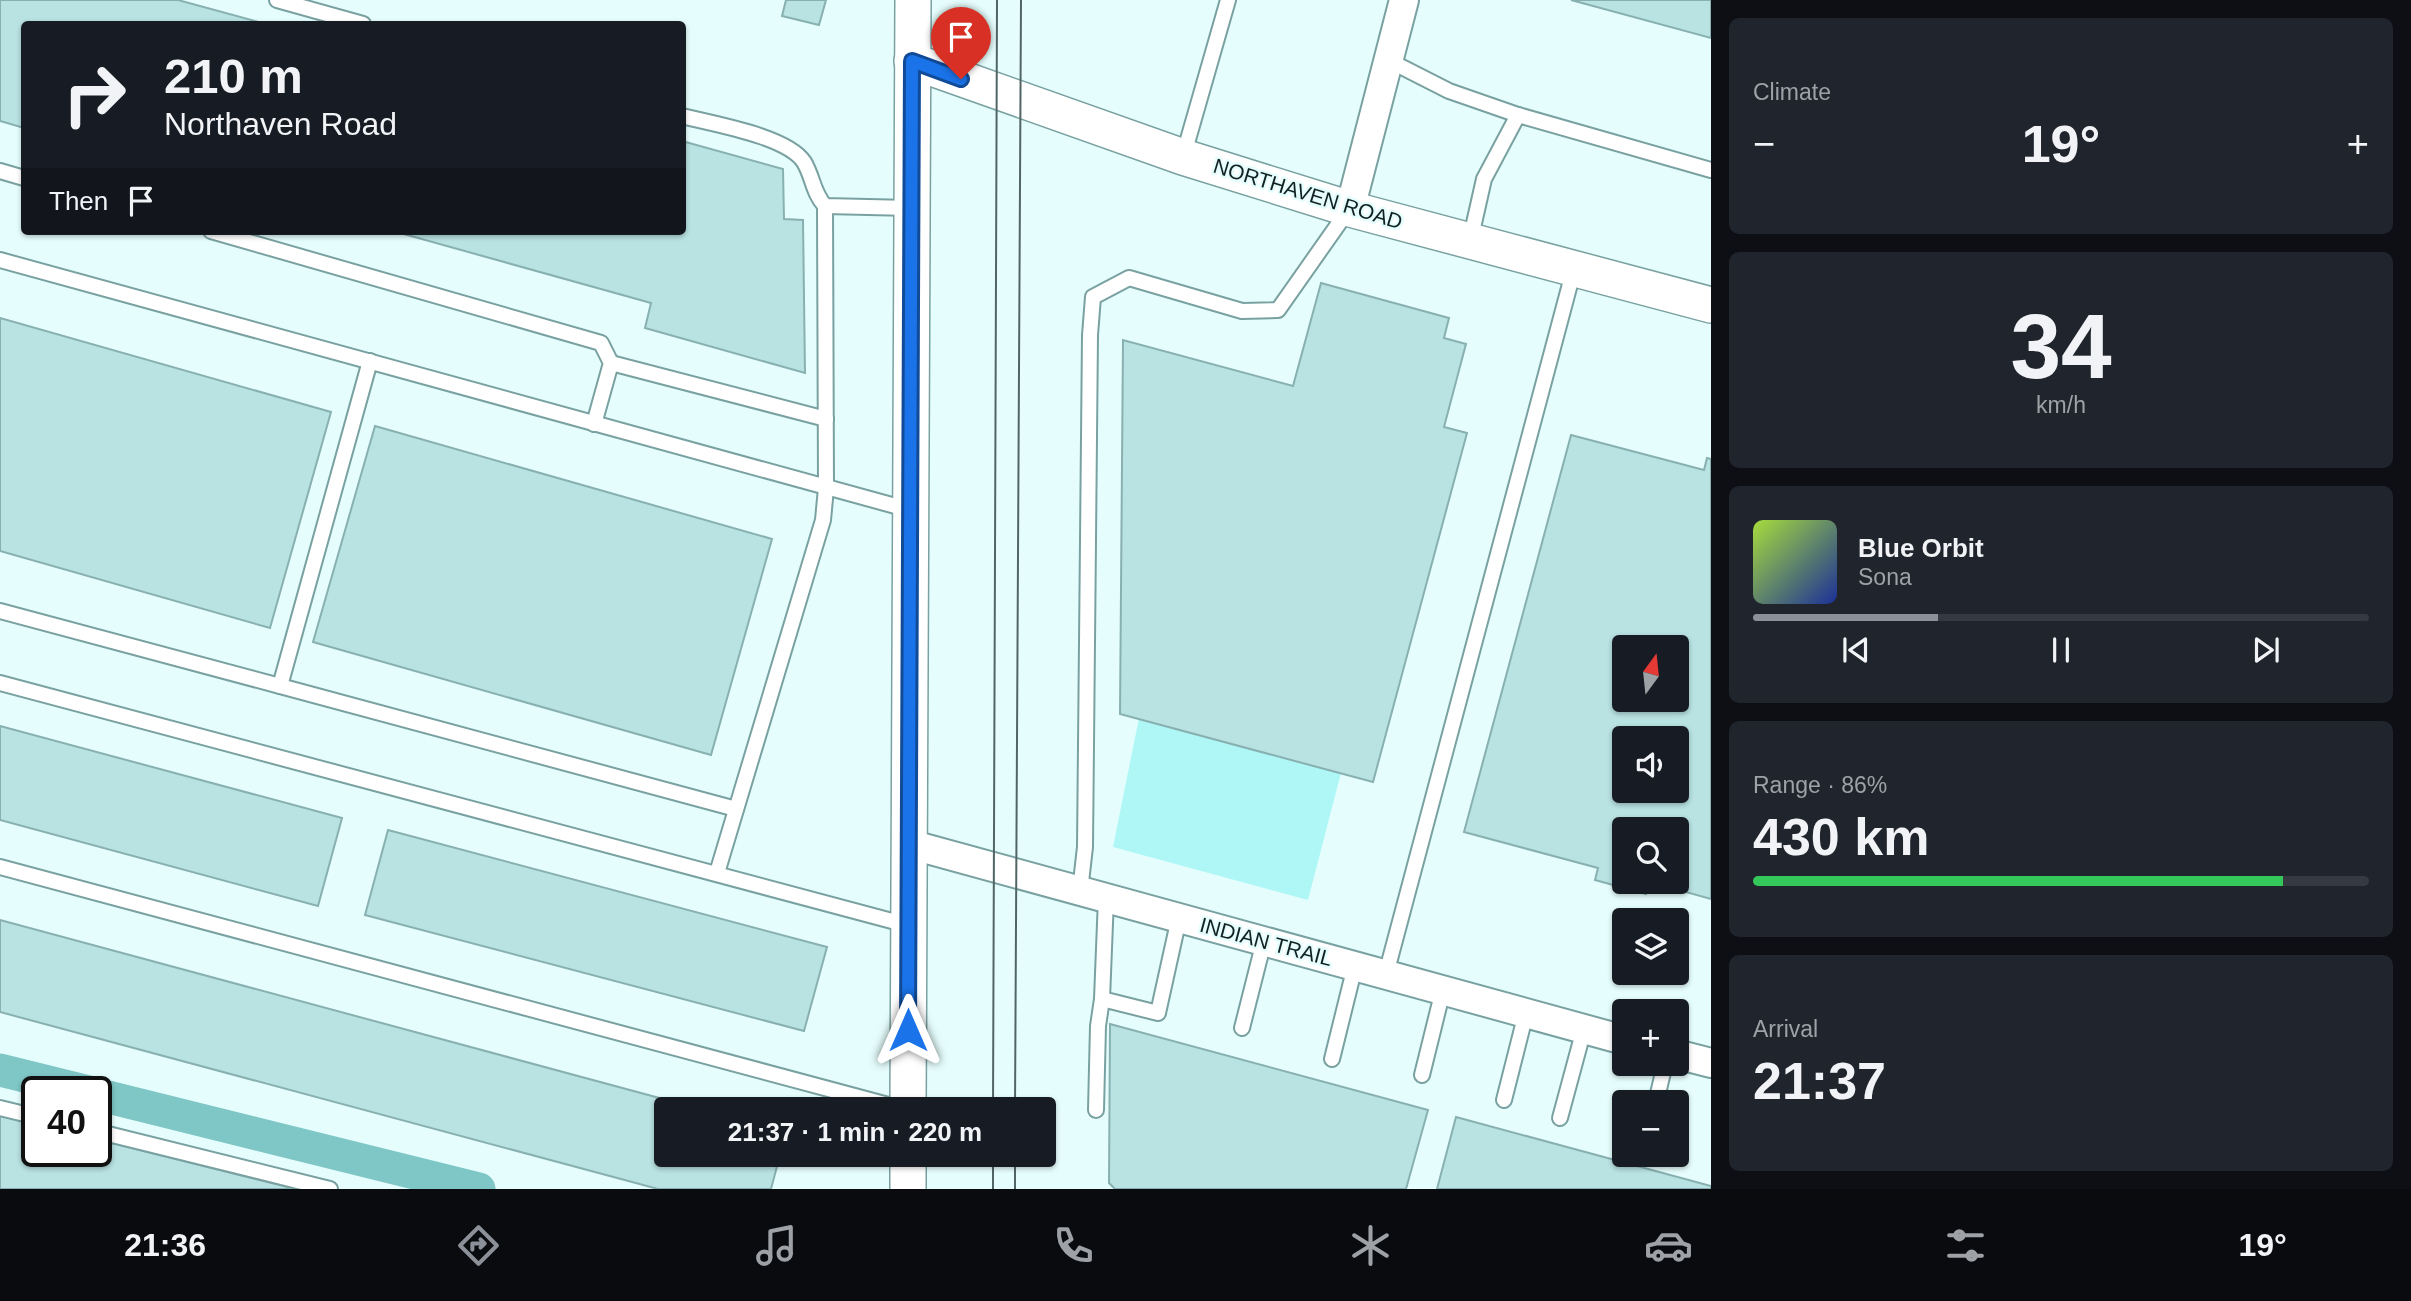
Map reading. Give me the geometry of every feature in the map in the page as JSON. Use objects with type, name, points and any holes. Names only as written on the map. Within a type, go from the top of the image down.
[{"type":"street","points":[[907,1097],[913,0]]},
{"type":"street","points":[[1350,209],[1404,0]]},
{"type":"street","name":"NORTHAVEN ROAD","points":[[912,61],[1183,157],[1350,209],[1711,305]]},
{"type":"street","name":"INDIAN TRAIL","points":[[909,844],[1612,1037]]},
{"type":"street","points":[[1689,1057],[1711,1063]]},
{"type":"street","points":[[908,1167],[908,1189]]},
{"type":"lane","points":[[277,0],[352,21]]},
{"type":"lane","points":[[1183,157],[1227,0]]},
{"type":"lane","points":[[1388,60],[1449,91],[1518,115],[1711,170]]},
{"type":"lane","points":[[1470,241],[1484,179],[1518,115]]},
{"type":"lane","points":[[686,117],[786,145],[804,162],[816,196],[825,206],[826,488],[822,520],[717,873]]},
{"type":"lane","points":[[0,171],[21,177]]},
{"type":"lane","points":[[825,206],[911,208]]},
{"type":"lane","points":[[1096,1110],[1098,1026],[1102,999],[1093,894],[1084,847],[1090,335],[1093,297],[1129,278],[1242,311],[1278,310],[1350,209]]},
{"type":"lane","points":[[225,235],[601,343],[611,363],[594,424]]},
{"type":"lane","points":[[0,260],[910,510]]},
{"type":"lane","points":[[1386,974],[1574,269]]},
{"type":"lane","points":[[280,686],[370,361]]},
{"type":"lane","points":[[611,363],[826,419]]},
{"type":"lane","points":[[0,611],[736,809]]},
{"type":"lane","points":[[0,683],[909,925]]},
{"type":"lane","points":[[0,867],[858,1097]]},
{"type":"lane","points":[[1102,999],[1158,1013],[1179,918]]},
{"type":"lane","points":[[1242,1028],[1264,941]]},
{"type":"lane","points":[[1332,1059],[1355,966]]},
{"type":"lane","points":[[1422,1075],[1443,990]]},
{"type":"lane","points":[[1504,1100],[1527,1013]]},
{"type":"lane","points":[[1560,1118],[1584,1029]]},
{"type":"lane","points":[[0,1108],[21,1113]]},
{"type":"lane","points":[[112,1135],[330,1189]]},
{"type":"shaded area","points":[[1139,718],[1342,769],[1308,900],[1113,847]]},
{"type":"building","points":[[0,0],[178,0],[255,21],[21,21],[21,127],[0,121]]},
{"type":"building","points":[[786,0],[826,0],[819,25],[782,16]]},
{"type":"building","points":[[1571,0],[1711,0],[1711,38]]},
{"type":"building","points":[[686,142],[783,169],[784,219],[803,220],[805,373],[645,328],[651,303],[407,235],[686,235]]},
{"type":"building","points":[[1321,283],[1449,318],[1444,338],[1466,344],[1444,427],[1467,433],[1373,782],[1120,714],[1123,340],[1293,386]]},
{"type":"building","points":[[0,318],[331,412],[270,628],[0,551]]},
{"type":"building","points":[[375,426],[772,539],[711,755],[313,642]]},
{"type":"building","points":[[1571,435],[1704,470],[1707,458],[1711,459],[1711,899],[1689,893],[1689,817],[1612,817],[1612,885],[1595,880],[1598,868],[1464,832]]},
{"type":"building","points":[[0,726],[342,818],[318,906],[0,820]]},
{"type":"building","points":[[388,830],[827,947],[804,1031],[365,915]]},
{"type":"building","points":[[0,920],[656,1097],[654,1167],[777,1167],[771,1189],[658,1189],[0,1012]]},
{"type":"building","points":[[1110,1024],[1428,1110],[1406,1189],[1115,1189],[1109,1183]]},
{"type":"building","points":[[0,1115],[21,1120],[21,1167],[112,1167],[112,1143],[296,1189],[0,1189]]},
{"type":"building","points":[[1456,1117],[1612,1159],[1612,1167],[1641,1167],[1711,1186],[1711,1189],[1437,1189]]},
{"type":"waterway","points":[[0,1070],[24,1076]]},
{"type":"waterway","points":[[112,1098],[479,1189]]},
{"type":"tram line","points":[[993,1097],[997,0]]},
{"type":"tram line","points":[[1015,1097],[1021,0]]},
{"type":"tram line","points":[[993,1167],[993,1189]]},
{"type":"tram line","points":[[1015,1167],[1015,1189]]},
{"type":"route","points":[[908,1030],[912,61],[961,79]]}]
